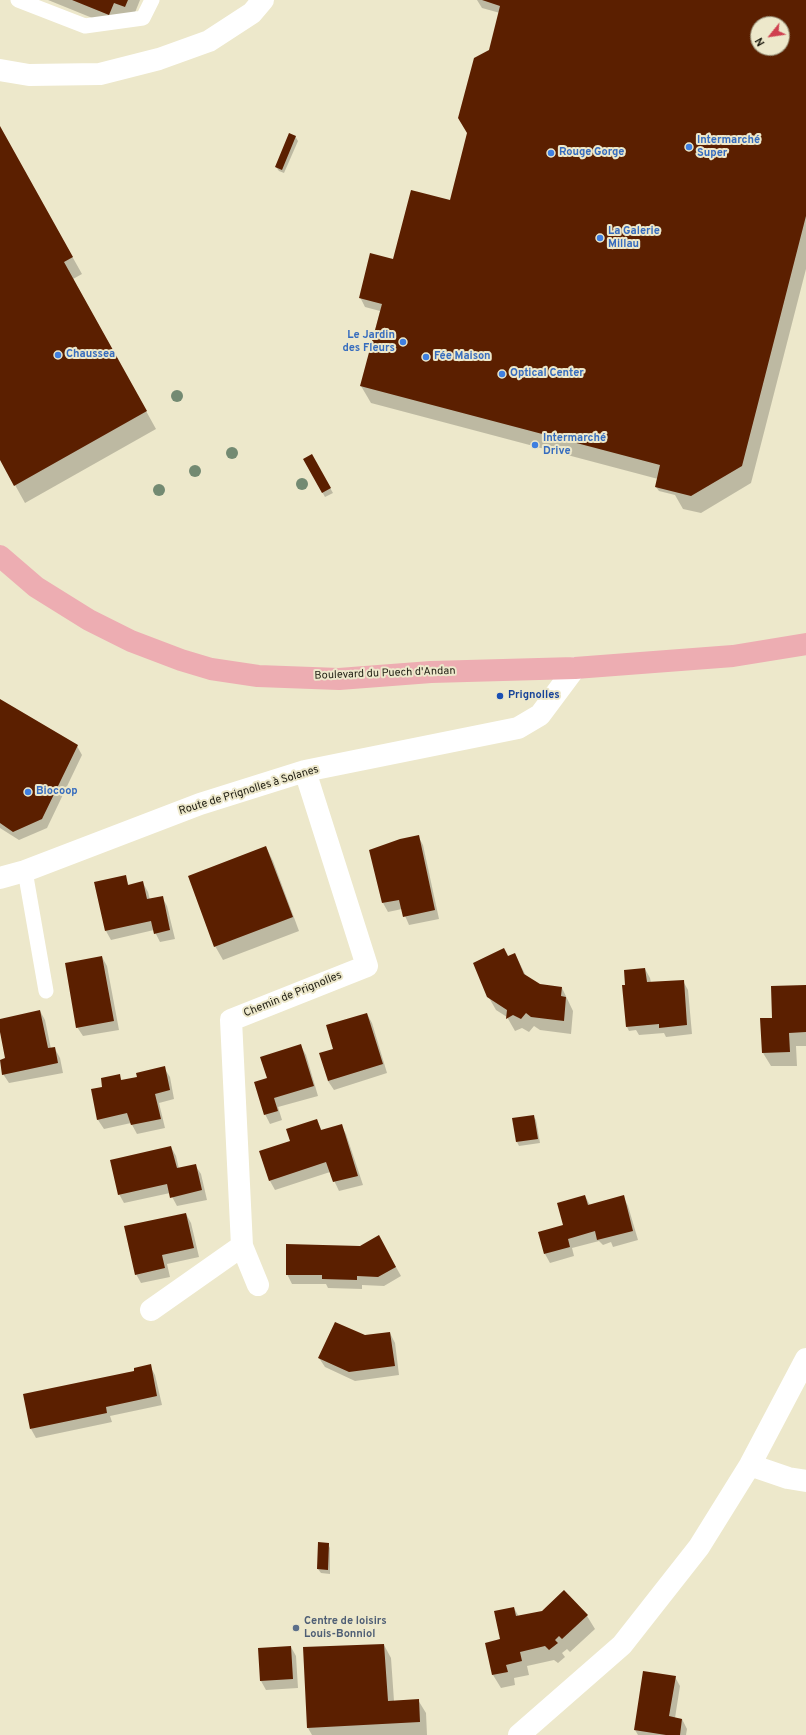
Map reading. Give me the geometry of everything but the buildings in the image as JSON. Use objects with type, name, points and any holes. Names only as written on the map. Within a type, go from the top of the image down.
[{"type":"main road","name":"Boulevard du Puech d'Andan","points":[[0,556],[36,587],[89,620],[131,641],[181,660],[211,669],[258,676],[339,679],[574,668],[733,656],[806,644]]},
{"type":"street","points":[[0,70],[29,75],[100,74],[159,59],[209,41],[252,12],[263,0]]},
{"type":"street","name":"Route de Prignolles à Solanes","points":[[0,878],[25,871],[200,804],[305,771],[518,728],[540,715],[574,668]]},
{"type":"street","name":"Chemin de Prignolles","points":[[242,1246],[231,1020],[367,966],[305,771]]},
{"type":"street","points":[[151,1310],[242,1246],[258,1285]]},
{"type":"street","points":[[519,1735],[622,1646],[699,1547],[750,1465],[806,1359]]},
{"type":"street","points":[[750,1465],[788,1478],[806,1481]]},
{"type":"lane","points":[[18,0],[85,26],[143,18],[152,0]]},
{"type":"lane","points":[[25,871],[46,991]]},
{"type":"place","name":"Intermarché Super","points":[[689,147]]},
{"type":"place","name":"Rouge Gorge","points":[[551,153]]},
{"type":"place","name":"La Galerie Millau","points":[[600,238]]},
{"type":"place","name":"Le Jardin des Fleurs","points":[[403,342]]},
{"type":"place","name":"Chaussea","points":[[58,355]]},
{"type":"place","name":"Fée Maison","points":[[426,357]]},
{"type":"place","name":"Optical Center","points":[[502,374]]},
{"type":"place","name":"Intermarché Drive","points":[[535,445]]},
{"type":"place","name":"Prignolles","points":[[500,696]]},
{"type":"place","name":"Biocoop","points":[[28,792]]},
{"type":"place","name":"Centre de loisirs Louis-Bonniol","points":[[296,1628]]}]
